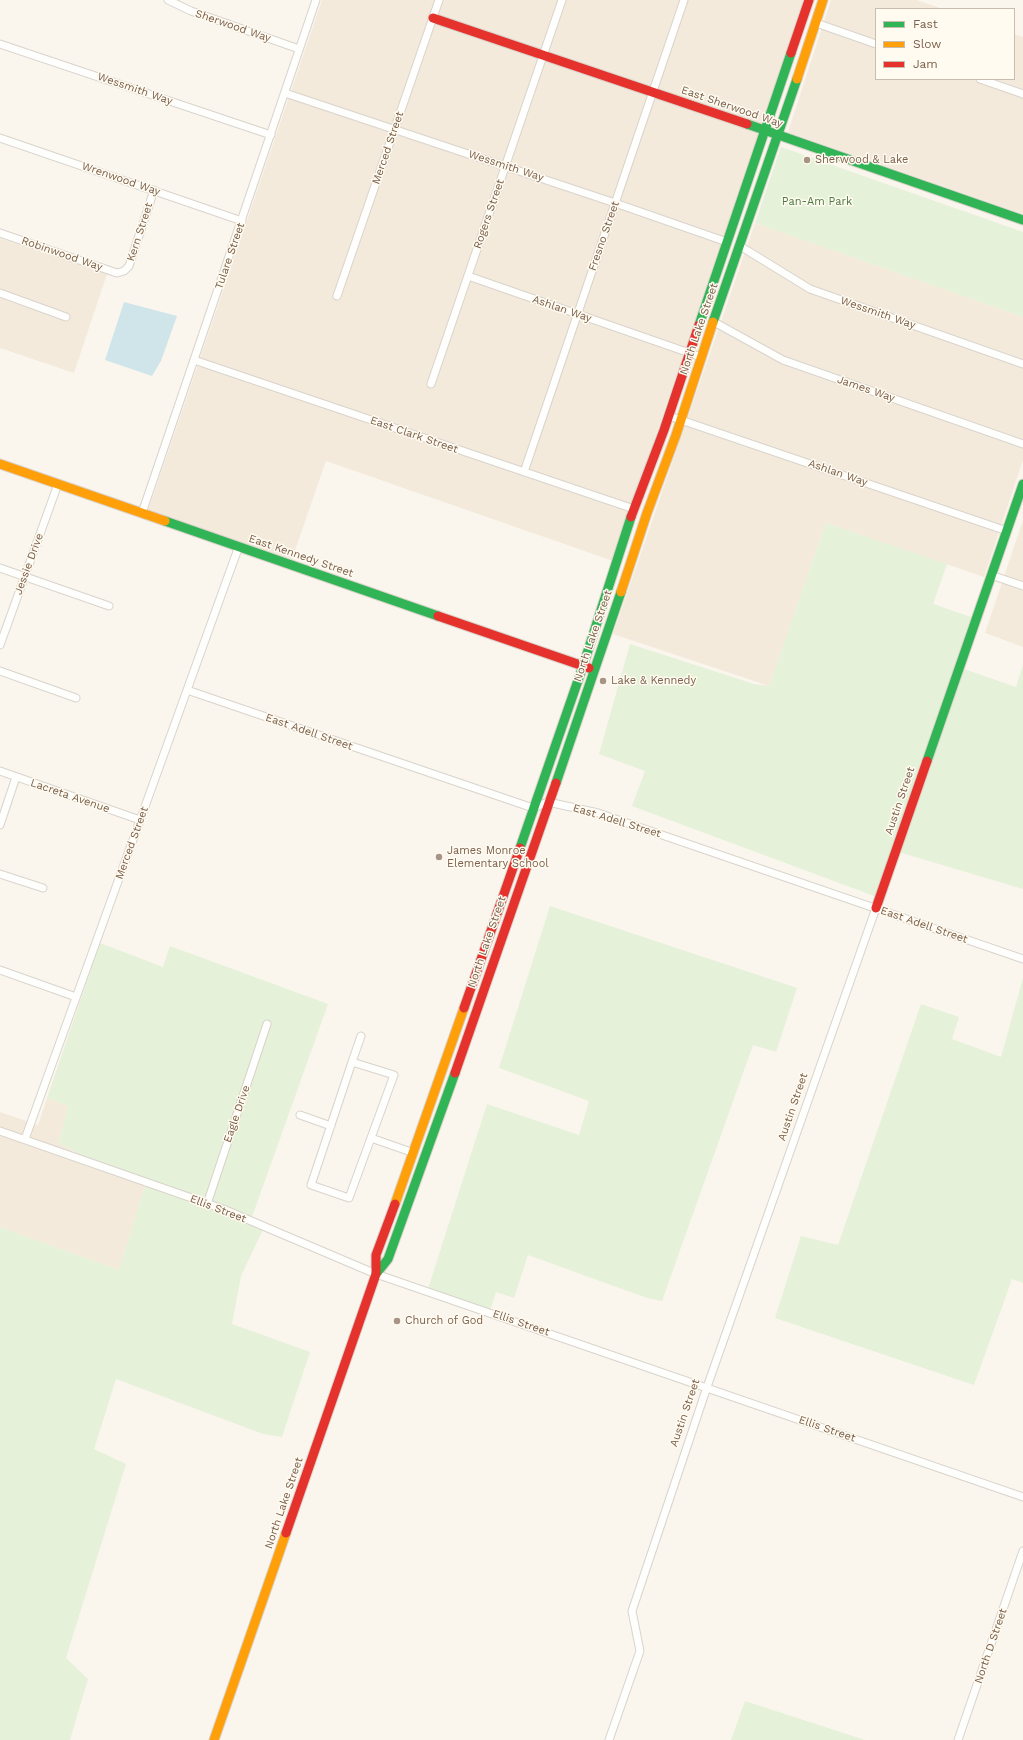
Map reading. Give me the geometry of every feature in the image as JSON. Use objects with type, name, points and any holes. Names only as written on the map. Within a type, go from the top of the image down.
[{"type":"street","name":"Sherwood Way","points":[[168,0],[191,11],[299,49]]},
{"type":"street","name":"Tulare Street","points":[[142,512],[316,0]]},
{"type":"street","name":"Merced Street","points":[[337,296],[439,0]]},
{"type":"street","name":"Rogers Street","points":[[431,384],[562,0]]},
{"type":"street","name":"Fresno Street","points":[[524,472],[684,0]]},
{"type":"street","name":"North Lake Street","points":[[214,1740],[376,1274],[376,1255],[414,1153],[583,666],[634,509],[669,416],[689,353],[810,0]]},
{"type":"street","name":"North Lake Street","points":[[376,1274],[388,1259],[426,1157],[508,917],[595,670],[647,514],[681,420],[701,357],[779,135],[823,0]]},
{"type":"street","name":"East Sherwood Way","points":[[433,18],[779,135],[1023,220]]},
{"type":"street","points":[[816,23],[875,44]]},
{"type":"street","name":"Wessmith Way","points":[[0,44],[271,135]]},
{"type":"street","points":[[983,80],[1023,94]]},
{"type":"street","name":"Wessmith Way","points":[[285,93],[727,242]]},
{"type":"street","name":"Wrenwood Way","points":[[0,138],[242,221]]},
{"type":"street","name":"Kern Street","points":[[124,271],[129,266],[154,190]]},
{"type":"street","name":"Robinwood Way","points":[[0,233],[117,273],[124,271]]},
{"type":"street","name":"Wessmith Way","points":[[740,246],[810,289],[1023,364]]},
{"type":"street","name":"Ashlan Way","points":[[468,276],[701,357]]},
{"type":"street","points":[[0,293],[66,317]]},
{"type":"street","name":"James Way","points":[[714,322],[783,360],[1023,444]]},
{"type":"street","name":"East Clark Street","points":[[194,360],[634,509]]},
{"type":"street","name":"Ashlan Way","points":[[669,416],[1007,531]]},
{"type":"street","name":"East Kennedy Street","points":[[0,464],[595,670]]},
{"type":"street","name":"Jessie Drive","points":[[0,645],[58,484]]},
{"type":"street","name":"Austin Street","points":[[609,1740],[640,1651],[632,1612],[707,1387],[1007,531],[1021,495],[1023,484]]},
{"type":"street","name":"Merced Street","points":[[25,1139],[239,546]]},
{"type":"street","points":[[0,568],[109,606]]},
{"type":"street","points":[[992,575],[1023,586]]},
{"type":"street","points":[[0,671],[76,698]]},
{"type":"street","name":"East Adell Street","points":[[187,690],[533,808]]},
{"type":"street","name":"Lacreta Avenue","points":[[0,771],[140,820]]},
{"type":"street","points":[[0,825],[16,777]]},
{"type":"street","points":[[533,808],[548,802]]},
{"type":"street","name":"East Adell Street","points":[[548,802],[598,813],[1023,959]]},
{"type":"street","points":[[0,874],[43,888]]},
{"type":"street","points":[[492,926],[508,917]]},
{"type":"street","points":[[0,970],[76,997]]},
{"type":"street","name":"Eagle Drive","points":[[207,1204],[267,1024]]},
{"type":"street","points":[[352,1062],[394,1075],[349,1198],[311,1185],[352,1062],[361,1036]]},
{"type":"street","points":[[300,1115],[331,1126]]},
{"type":"street","name":"Ellis Street","points":[[0,1131],[207,1204],[376,1274],[1023,1497]]},
{"type":"street","points":[[371,1138],[426,1157]]},
{"type":"street","name":"North D Street","points":[[958,1740],[1023,1551]]},
{"type":"shaded area","points":[[322,0],[804,0],[613,561],[326,461],[292,559],[148,511]]},
{"type":"shaded area","points":[[831,0],[917,0],[940,8],[875,8],[875,80],[1015,80],[1015,34],[1023,37],[1023,214],[788,132]]},
{"type":"shaded area","points":[[755,223],[1023,317],[1023,460],[984,577],[826,523],[769,686],[613,634]]},
{"type":"shaded area","points":[[0,238],[107,274],[74,373],[0,348]]},
{"type":"shaded area","points":[[124,302],[177,316],[161,361],[152,376],[105,360]]},
{"type":"shaded area","points":[[1023,520],[1023,647],[985,633]]},
{"type":"shaded area","points":[[47,1098],[68,1106],[59,1143],[79,1154],[147,1180],[119,1270],[0,1227],[0,1112],[38,1125]]},
{"type":"green space","name":"Pan-Am Park","points":[[781,147],[1023,232],[1023,317],[755,223]]},
{"type":"green space","points":[[826,523],[947,564],[933,604],[980,620],[964,669],[1016,687],[1023,665],[1023,889],[895,851],[877,897],[632,806],[645,771],[599,754],[630,644],[754,684],[769,686]]},
{"type":"green space","points":[[550,906],[797,988],[776,1052],[753,1045],[662,1301],[647,1298],[528,1255],[514,1298],[496,1292],[490,1311],[427,1292],[487,1104],[579,1135],[589,1101],[499,1068]]},
{"type":"green space","points":[[100,943],[163,967],[170,946],[328,1004],[252,1217],[266,1223],[241,1276],[232,1324],[310,1352],[282,1437],[263,1434],[116,1379],[94,1449],[126,1464],[66,1658],[88,1679],[70,1740],[0,1740],[0,1227],[119,1270],[147,1180],[79,1154],[59,1143],[68,1106],[47,1098]]},
{"type":"green space","points":[[1023,978],[1023,1283],[1012,1279],[974,1385],[775,1318],[801,1236],[838,1245],[921,1004],[959,1017],[952,1039],[1001,1057]]},
{"type":"green space","points":[[745,1701],[865,1740],[731,1740]]},
{"type":"traffic: fast","points":[[699,325],[791,53]]},
{"type":"traffic: fast","points":[[713,322],[797,79]]},
{"type":"traffic: fast","points":[[747,124],[1023,220]]},
{"type":"traffic: fast","points":[[927,761],[1023,484]]},
{"type":"traffic: fast","points":[[520,848],[583,666],[631,517]]},
{"type":"traffic: fast","points":[[165,521],[438,616]]},
{"type":"traffic: fast","points":[[556,783],[621,592]]},
{"type":"traffic: fast","points":[[376,1274],[388,1259],[455,1073]]},
{"type":"traffic: slow","points":[[797,79],[823,0]]},
{"type":"traffic: slow","points":[[621,592],[647,513],[676,435],[713,322]]},
{"type":"traffic: slow","points":[[0,464],[165,521]]},
{"type":"traffic: slow","points":[[395,1204],[464,1008]]},
{"type":"traffic: slow","points":[[214,1740],[286,1533]]},
{"type":"traffic: jam","points":[[791,53],[809,0]]},
{"type":"traffic: jam","points":[[433,18],[747,124]]},
{"type":"traffic: jam","points":[[631,517],[664,430],[699,325]]},
{"type":"traffic: jam","points":[[438,616],[589,668]]},
{"type":"traffic: jam","points":[[876,908],[927,761]]},
{"type":"traffic: jam","points":[[455,1073],[556,783]]},
{"type":"traffic: jam","points":[[464,1008],[520,848]]},
{"type":"traffic: jam","points":[[286,1533],[376,1274],[376,1255],[395,1204]]},
{"type":"place","name":"Sherwood & Lake","points":[[807,160]]},
{"type":"place","name":"Lake & Kennedy","points":[[603,681]]},
{"type":"place","name":"James Monroe Elementary School","points":[[439,857]]},
{"type":"place","name":"Church of God","points":[[397,1321]]}]
